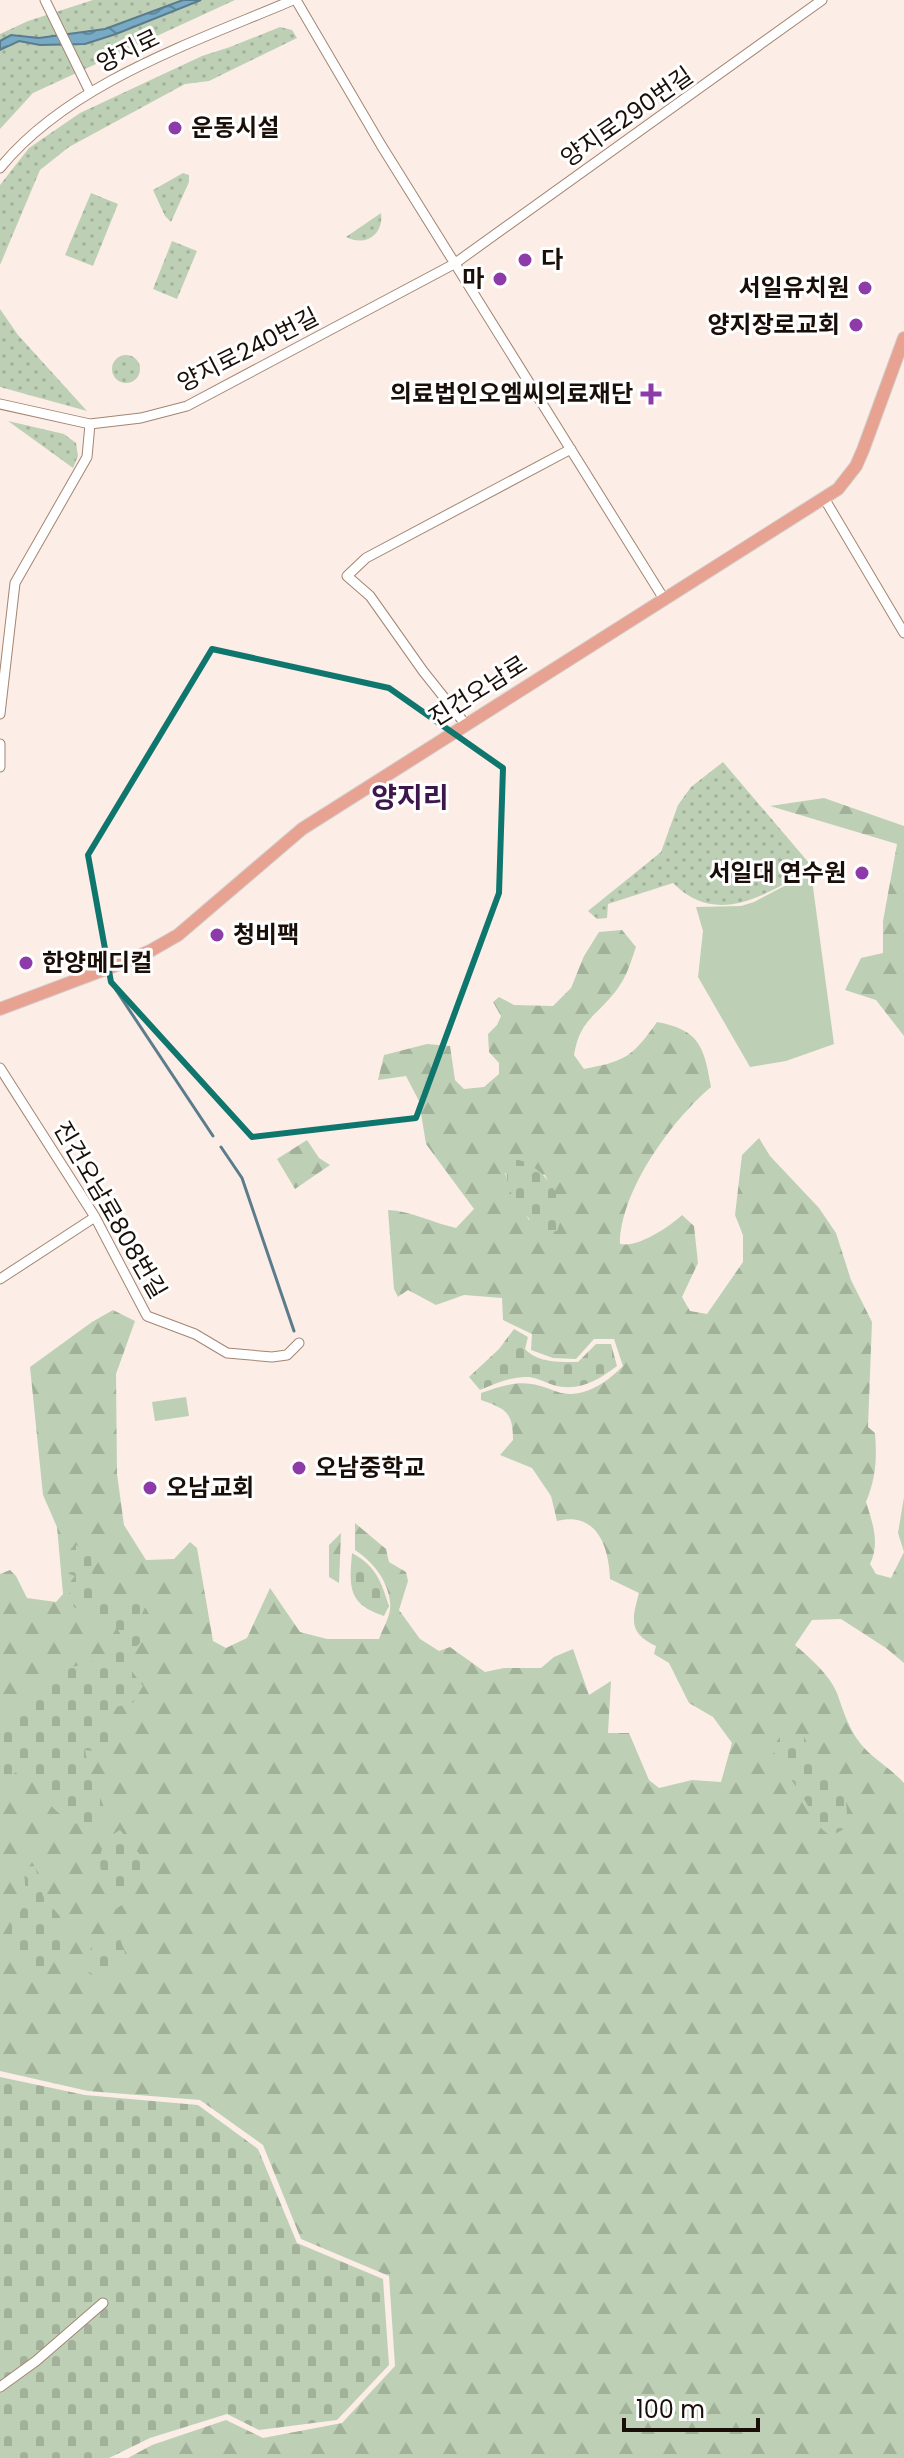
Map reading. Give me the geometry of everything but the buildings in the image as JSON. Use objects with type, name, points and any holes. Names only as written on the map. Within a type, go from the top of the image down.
[{"type":"main road","name":"진건오남로","points":[[0,1009],[122,963],[178,935],[302,829],[838,489],[856,466],[904,338]]},
{"type":"street","name":"양지로","points":[[0,168],[35,131],[90,92],[176,50],[294,0]]},
{"type":"street","points":[[294,0],[454,264],[664,599]]},
{"type":"street","name":"양지로290번길","points":[[454,264],[822,0]]},
{"type":"street","points":[[47,3],[90,92]]},
{"type":"street","name":"양지로240번길","points":[[0,404],[90,424],[141,418],[187,406],[454,264]]},
{"type":"street","points":[[0,714],[15,583],[87,457],[90,424]]},
{"type":"street","points":[[466,725],[370,596],[347,576],[366,558],[571,449]]},
{"type":"street","points":[[824,498],[904,633]]},
{"type":"street","points":[[0,744],[0,767]]},
{"type":"street","name":"진건오남로808번길","points":[[0,1068],[95,1217],[147,1316],[195,1334],[227,1353],[272,1357],[287,1355],[299,1343]]},
{"type":"street","points":[[0,1279],[95,1217]]},
{"type":"street","points":[[0,2387],[36,2361],[103,2303]]},
{"type":"highlighted area","points":[[212,649],[389,688],[503,768],[499,893],[416,1118],[252,1137],[111,982],[88,855]]},
{"type":"green space","points":[[93,0],[235,0],[33,93],[0,129],[0,34],[28,21]]},
{"type":"green space","points":[[280,27],[292,30],[297,38],[209,81],[185,84],[69,147],[40,170],[0,265],[0,185],[29,148],[80,113],[202,56]]},
{"type":"green space","points":[[183,173],[189,175],[189,182],[171,222],[153,190]]},
{"type":"green space","points":[[91,193],[118,204],[93,266],[65,255]]},
{"type":"green space","points":[[381,213],[379,227],[372,237],[360,241],[346,237]]},
{"type":"green space","points":[[172,241],[197,251],[177,299],[153,289]]},
{"type":"green space","points":[[0,309],[18,335],[87,411],[0,387]]},
{"type":"green space","points":[[126,355],[136,359],[140,369],[136,379],[126,383],[116,379],[112,369],[116,359]]},
{"type":"green space","points":[[8,421],[64,434],[76,443],[78,456],[73,468]]},
{"type":"green space","points":[[723,762],[809,863],[809,871],[757,897],[723,905],[706,903],[690,896],[673,883],[608,904],[607,918],[597,919],[588,911],[661,852],[678,805],[691,787]]},
{"type":"green space","points":[[824,798],[904,826],[904,1036],[876,1000],[845,990],[861,958],[883,953],[883,921],[897,844],[770,806]]},
{"type":"green space","points":[[811,872],[834,1044],[786,1061],[750,1067],[698,977],[703,931],[696,907],[741,906]]},
{"type":"green space","points":[[622,930],[636,947],[621,983],[581,1033],[574,1055],[584,1069],[627,1056],[657,1022],[683,1030],[698,1042],[706,1061],[711,1087],[680,1118],[651,1158],[629,1202],[622,1223],[620,1244],[644,1240],[682,1215],[694,1226],[698,1263],[682,1297],[690,1311],[707,1314],[743,1262],[743,1235],[735,1215],[742,1155],[759,1138],[770,1156],[819,1208],[836,1233],[851,1280],[872,1322],[868,1427],[875,1433],[876,1451],[874,1476],[866,1502],[875,1541],[870,1564],[876,1574],[891,1578],[904,1552],[904,1663],[841,1619],[812,1620],[795,1645],[829,1679],[850,1728],[862,1746],[904,1783],[904,2458],[128,2458],[152,2445],[226,2420],[263,2438],[342,2423],[395,2366],[389,2276],[301,2239],[263,2145],[200,2100],[88,2091],[0,2071],[0,1574],[10,1570],[27,1598],[56,1602],[63,1594],[57,1527],[43,1495],[30,1367],[113,1310],[135,1321],[116,1374],[117,1474],[124,1525],[146,1560],[174,1559],[190,1542],[197,1548],[213,1641],[226,1648],[247,1638],[270,1588],[300,1632],[327,1639],[379,1639],[390,1611],[389,1594],[378,1572],[355,1550],[355,1523],[386,1549],[389,1562],[406,1572],[408,1581],[399,1610],[420,1639],[439,1651],[450,1647],[485,1672],[504,1668],[541,1668],[554,1657],[573,1649],[589,1695],[611,1681],[608,1733],[629,1733],[649,1780],[659,1788],[692,1780],[721,1782],[732,1743],[713,1717],[689,1703],[669,1663],[654,1654],[656,1646],[636,1630],[634,1618],[639,1593],[610,1579],[603,1544],[591,1527],[571,1519],[557,1521],[551,1496],[532,1468],[500,1455],[513,1440],[512,1423],[502,1409],[481,1400],[481,1393],[518,1383],[561,1393],[587,1391],[610,1378],[623,1366],[614,1339],[594,1339],[576,1359],[553,1358],[531,1350],[532,1334],[503,1320],[502,1298],[464,1295],[436,1305],[408,1290],[398,1297],[394,1289],[388,1210],[456,1228],[474,1209],[426,1144],[419,1101],[406,1076],[378,1080],[384,1055],[427,1044],[450,1046],[455,1080],[464,1089],[484,1087],[499,1074],[499,1063],[489,1052],[488,1034],[501,1016],[493,1002],[499,997],[514,1005],[553,1006],[571,988],[584,956],[599,932]],"holes":[[[505,1173],[545,1175],[550,1185],[529,1220],[511,1191]]]},
{"type":"green space","points":[[307,1140],[319,1158],[330,1165],[295,1189],[277,1159]]},
{"type":"green space","points":[[519,1160],[539,1171],[553,1188],[560,1209],[557,1231],[544,1232],[516,1201],[506,1171],[508,1161]]},
{"type":"green space","points":[[514,1329],[528,1337],[525,1349],[536,1357],[578,1362],[596,1344],[611,1344],[617,1366],[579,1386],[562,1387],[523,1377],[480,1390],[469,1377],[499,1349]]},
{"type":"green space","points":[[186,1397],[189,1416],[155,1421],[152,1402]]},
{"type":"green space","points":[[904,1497],[904,1552],[898,1533]]},
{"type":"green space","points":[[341,1533],[339,1583],[329,1577],[329,1545]]},
{"type":"green space","points":[[75,1544],[91,1555],[92,1578],[109,1593],[115,1609],[131,1600],[140,1589],[148,1601],[141,1616],[145,1637],[124,1661],[143,1686],[133,1703],[116,1707],[109,1724],[115,1737],[109,1753],[85,1750],[108,1817],[83,1826],[66,1820],[49,1804],[44,1788],[31,1777],[28,1763],[11,1776],[0,1776],[0,1762],[8,1753],[0,1737],[16,1705],[50,1686],[57,1670],[93,1661],[123,1637],[113,1624],[98,1627],[74,1607],[68,1585],[75,1576],[64,1572],[63,1559]]},
{"type":"green space","points":[[352,1553],[367,1563],[380,1582],[389,1606],[384,1616],[363,1606],[353,1593]]},
{"type":"green space","points":[[783,1733],[804,1737],[828,1780],[846,1800],[848,1827],[831,1836],[818,1824],[772,1748]]},
{"type":"green space","points":[[120,1830],[145,1861],[129,1900],[113,1911],[102,1877],[100,1857],[109,1838]]},
{"type":"green space","points":[[35,1866],[43,1896],[62,1919],[60,1950],[45,1974],[12,1960],[10,1929],[26,1902],[24,1867]]},
{"type":"green space","points":[[117,1930],[125,1953],[116,1969],[97,1980],[81,1966],[96,1940]]},
{"type":"green space","points":[[0,2077],[85,2095],[198,2105],[258,2149],[297,2243],[383,2279],[389,2365],[337,2420],[259,2430],[227,2414],[150,2438],[109,2458],[0,2458]]},
{"type":"water","points":[[183,0],[201,0],[85,44],[40,45],[19,41],[0,50],[0,41],[11,35],[39,38],[105,29]]},
{"type":"waterway","points":[[116,990],[213,1136]]},
{"type":"waterway","points":[[221,1147],[242,1178],[294,1331]]},
{"type":"place","name":"운동시설","points":[[175,128]]},
{"type":"place","name":"다","points":[[525,260]]},
{"type":"place","name":"마","points":[[500,279]]},
{"type":"place","name":"서일유치원","points":[[865,288]]},
{"type":"place","name":"양지장로교회","points":[[856,325]]},
{"type":"place","name":"의료법인오엠씨의료재단","points":[[651,394]]},
{"type":"place","name":"서일대 연수원","points":[[862,873]]},
{"type":"place","name":"청비팩","points":[[217,935]]},
{"type":"place","name":"한양메디컬","points":[[26,963]]},
{"type":"place","name":"오남중학교","points":[[299,1468]]},
{"type":"place","name":"오남교회","points":[[150,1488]]},
{"type":"district","name":"양지리","points":[[410,797]]}]
